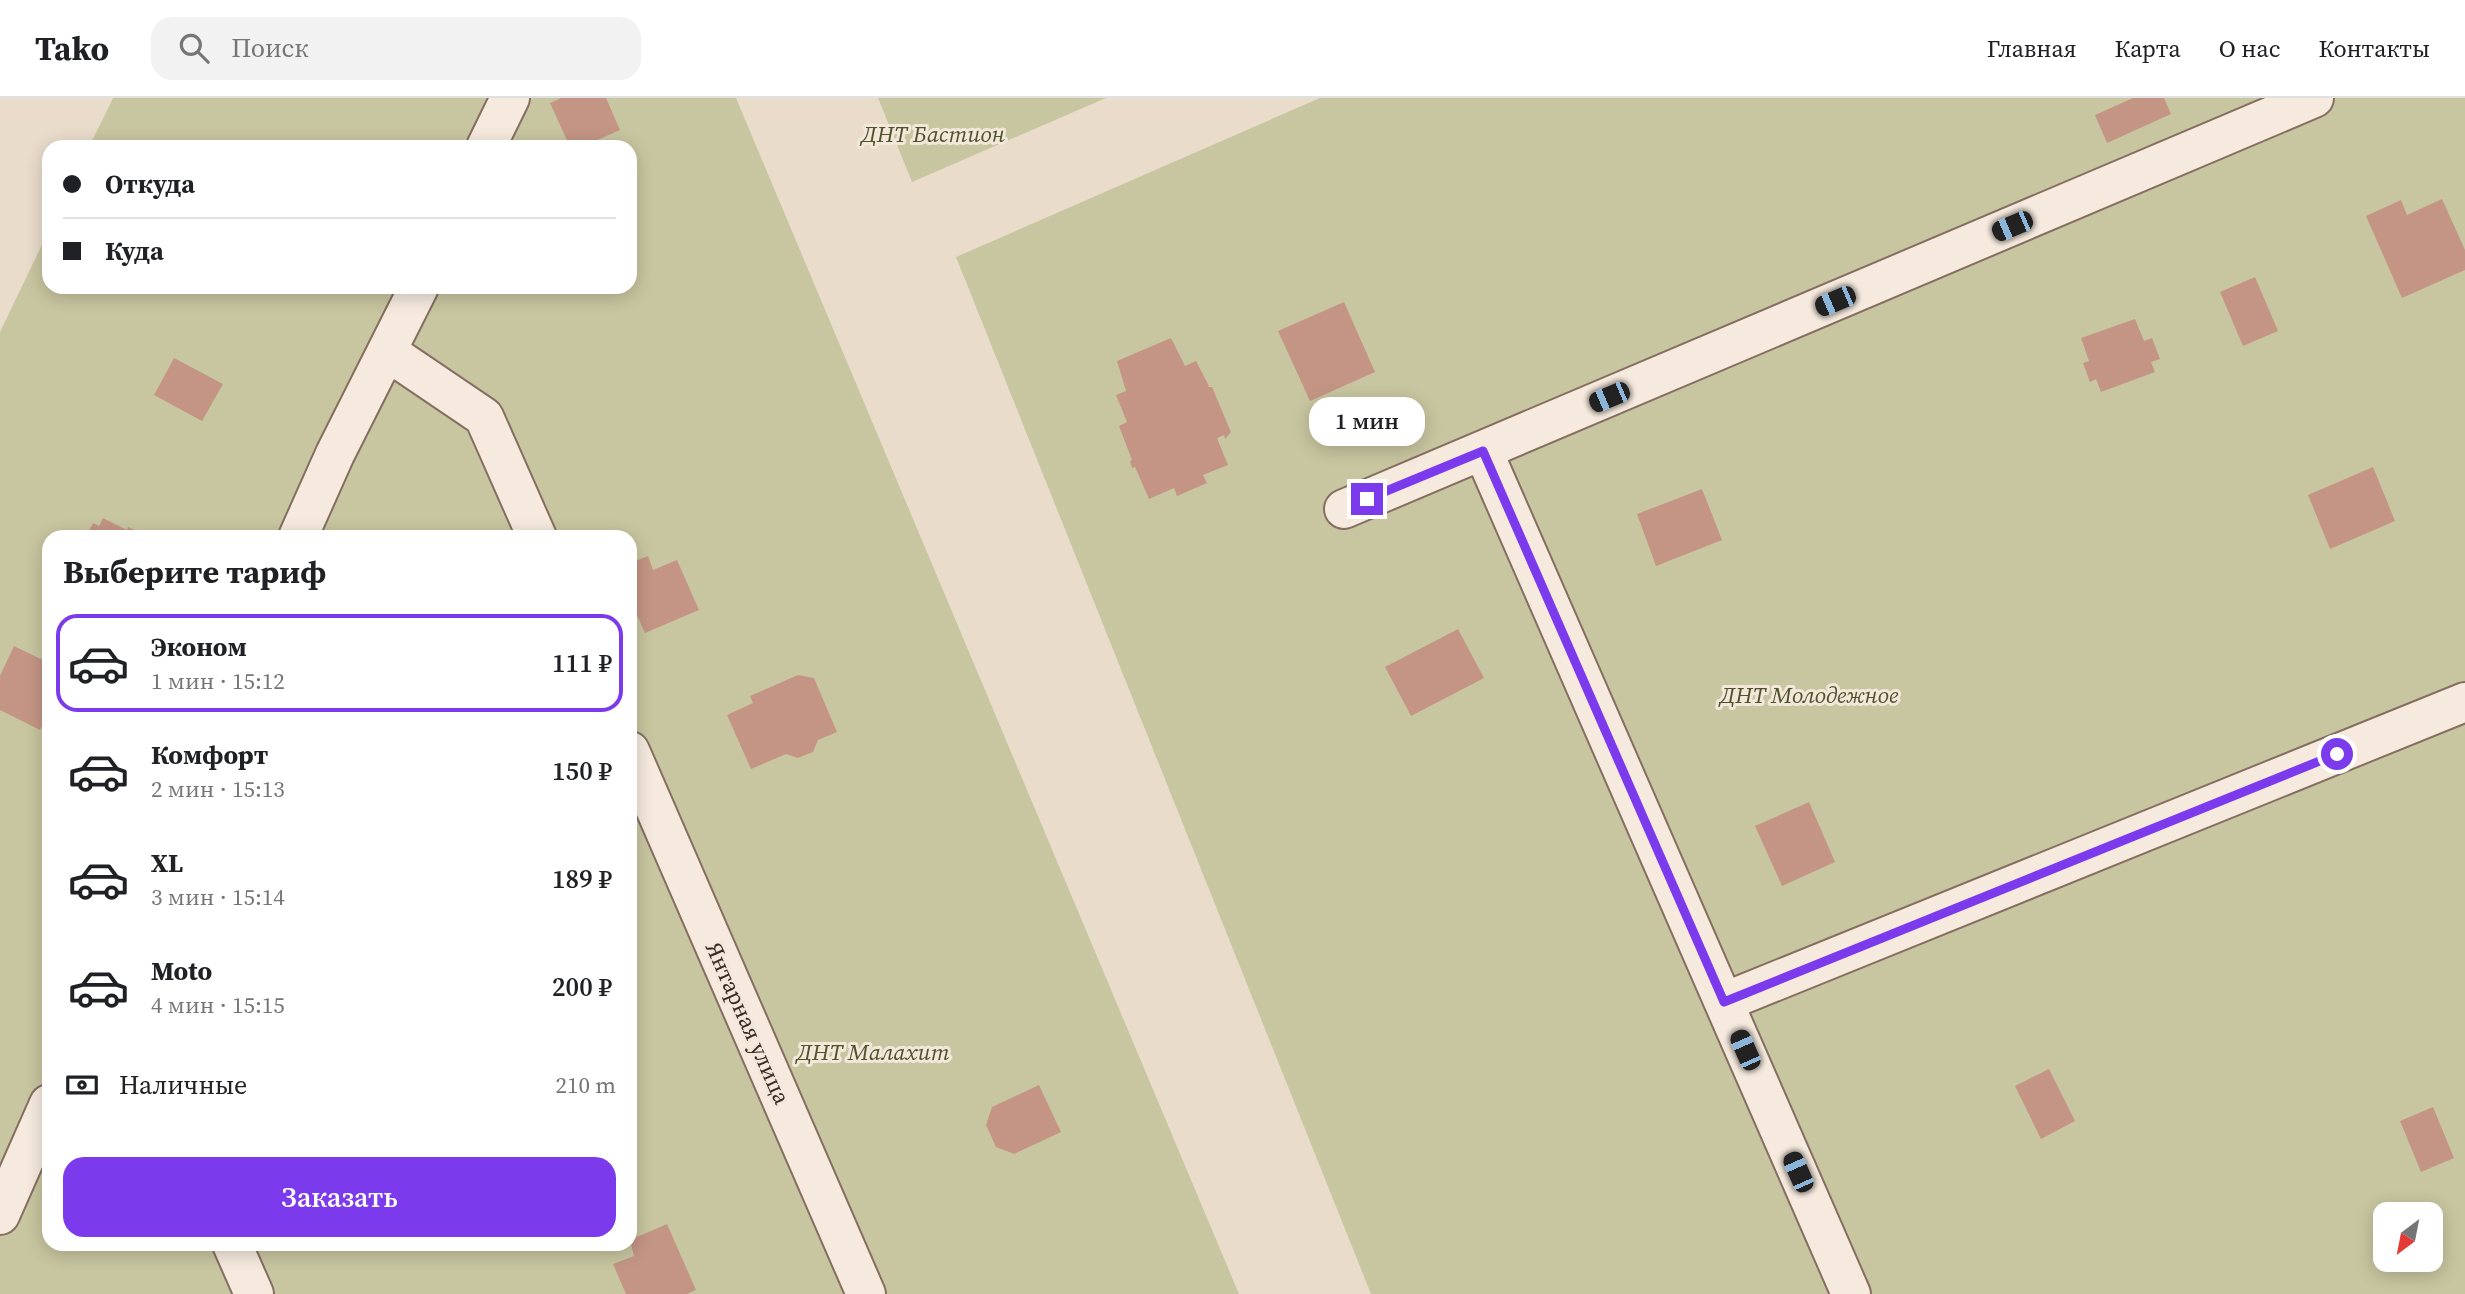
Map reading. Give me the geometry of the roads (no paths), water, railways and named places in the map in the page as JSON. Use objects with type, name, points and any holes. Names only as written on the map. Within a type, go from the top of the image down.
[{"type":"street","points":[[489,140],[510,98]]},
{"type":"street","points":[[1344,509],[2314,98]]},
{"type":"street","points":[[301,530],[335,454],[416,294]]},
{"type":"street","points":[[388,352],[484,417],[534,530]]},
{"type":"street","points":[[1483,451],[1851,1294]]},
{"type":"street","points":[[1724,1002],[2465,702]]},
{"type":"street","name":"Янтарная улица","points":[[637,767],[866,1294]]},
{"type":"street","points":[[0,1215],[42,1120]]},
{"type":"street","points":[[235,1251],[254,1294]]},
{"type":"park label","name":"ДНТ Бастион","points":[[933,134]]},
{"type":"park label","name":"ДНТ Молодежное","points":[[1809,695]]},
{"type":"park label","name":"ДНТ Малахит","points":[[873,1052]]}]
